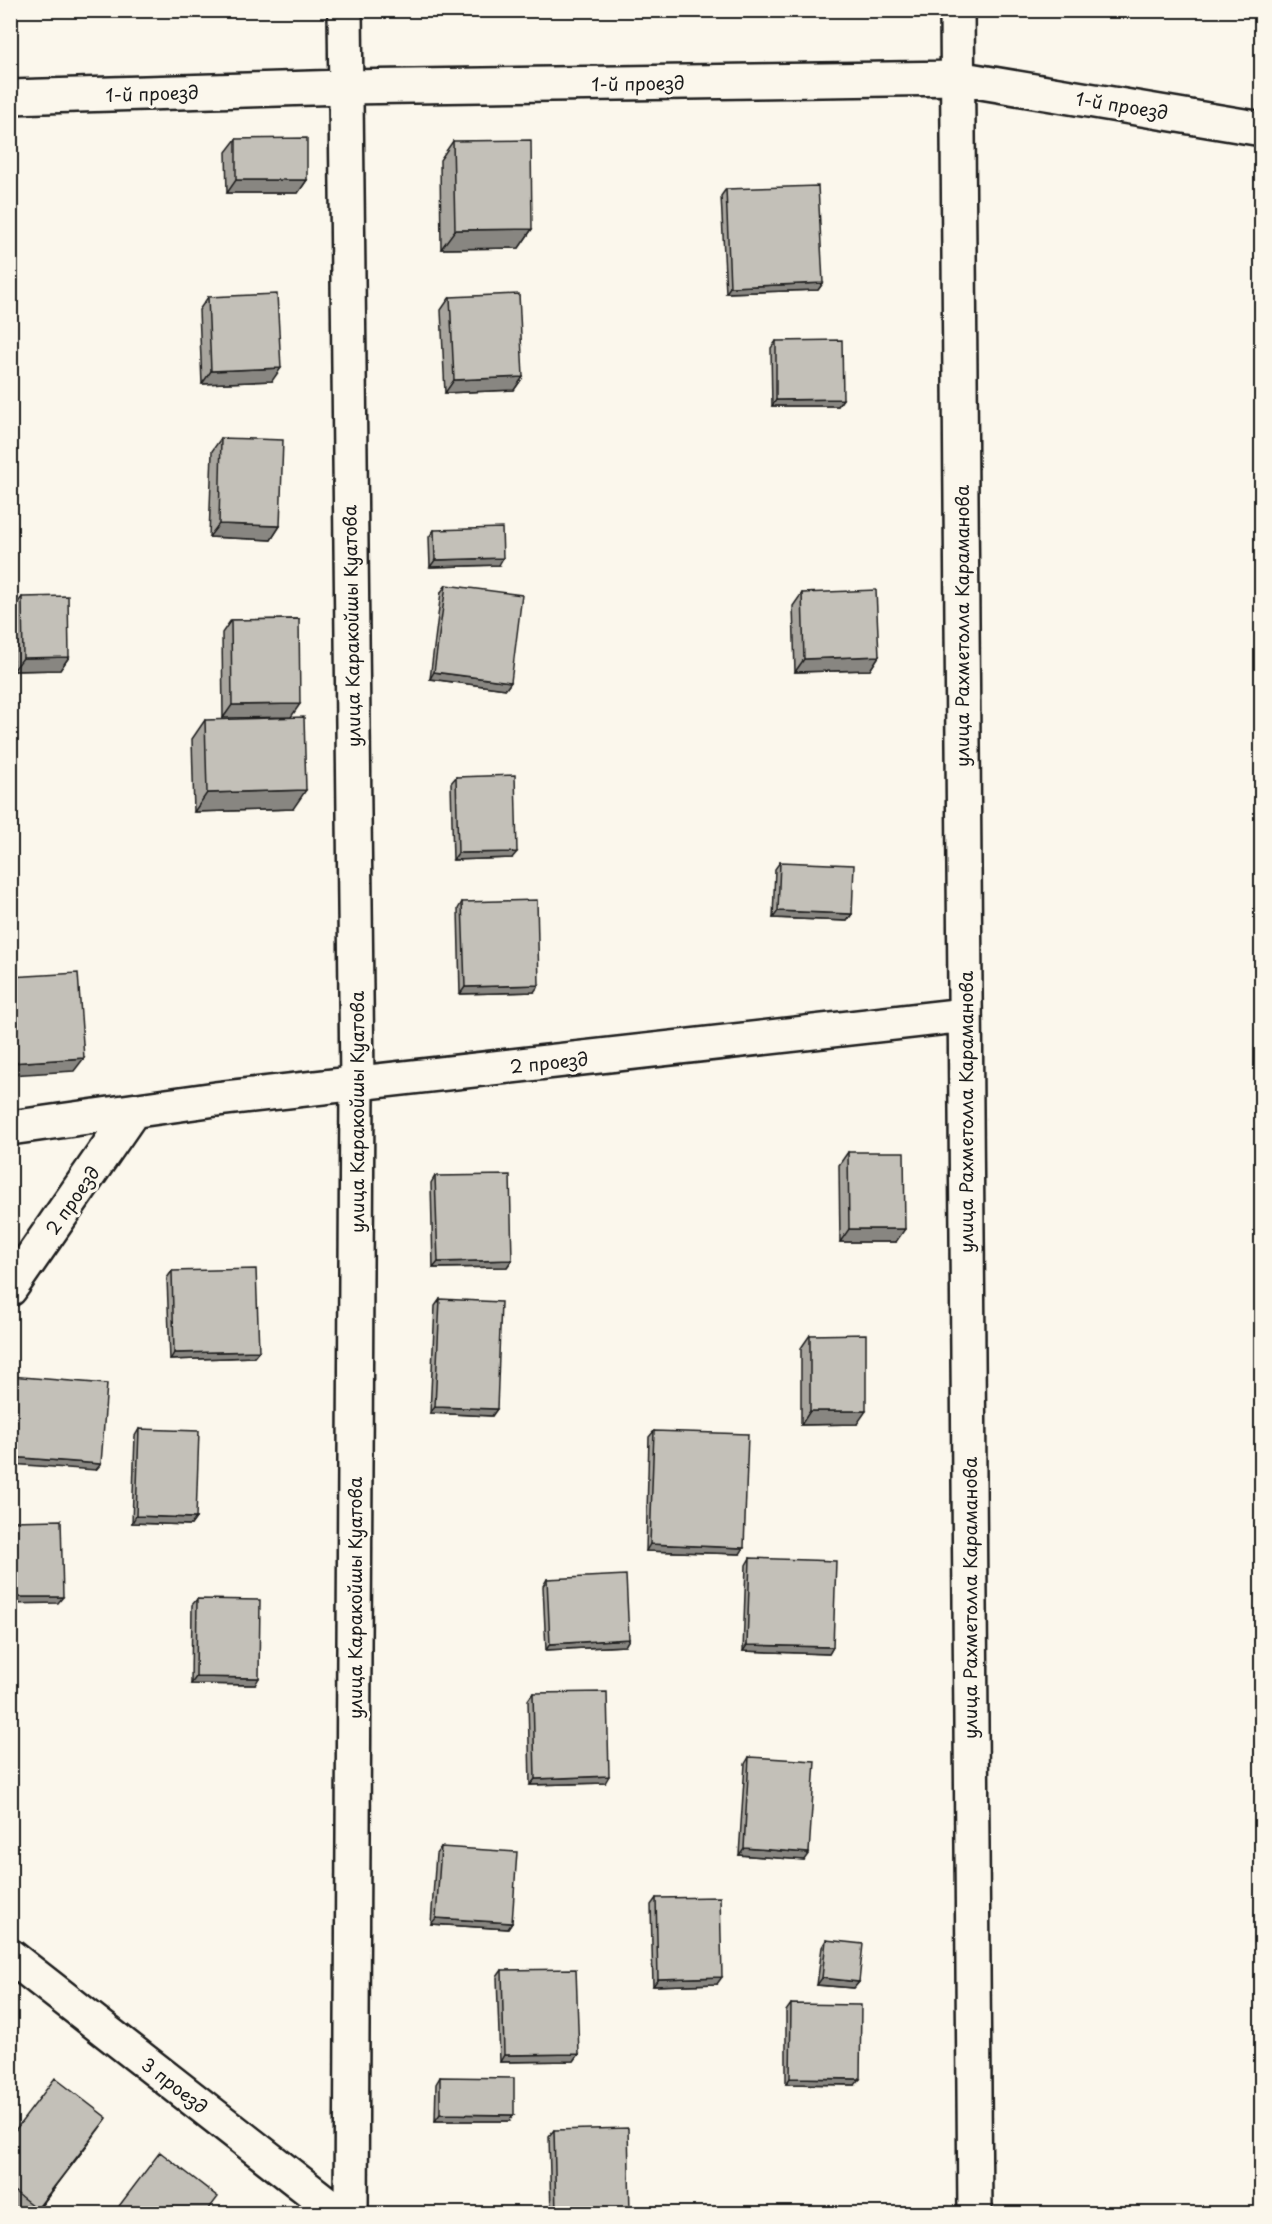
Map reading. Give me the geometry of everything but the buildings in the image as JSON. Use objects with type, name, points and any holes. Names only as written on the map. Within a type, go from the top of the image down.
[{"type":"street","name":"улица Каракойшы Куатова","points":[[345,10],[344,87],[357,1083],[351,2214]]},
{"type":"street","name":"улица Рахметолла Караманова","points":[[957,10],[975,2214]]},
{"type":"street","name":"1-й проезд","points":[[10,97],[344,87],[957,78],[1262,129]]},
{"type":"street","name":"2 проезд","points":[[10,1128],[357,1083],[964,1015]]},
{"type":"street","name":"2 проезд","points":[[10,1288],[133,1111]]},
{"type":"street","name":"3 проезд","points":[[10,1956],[340,2214]]}]
